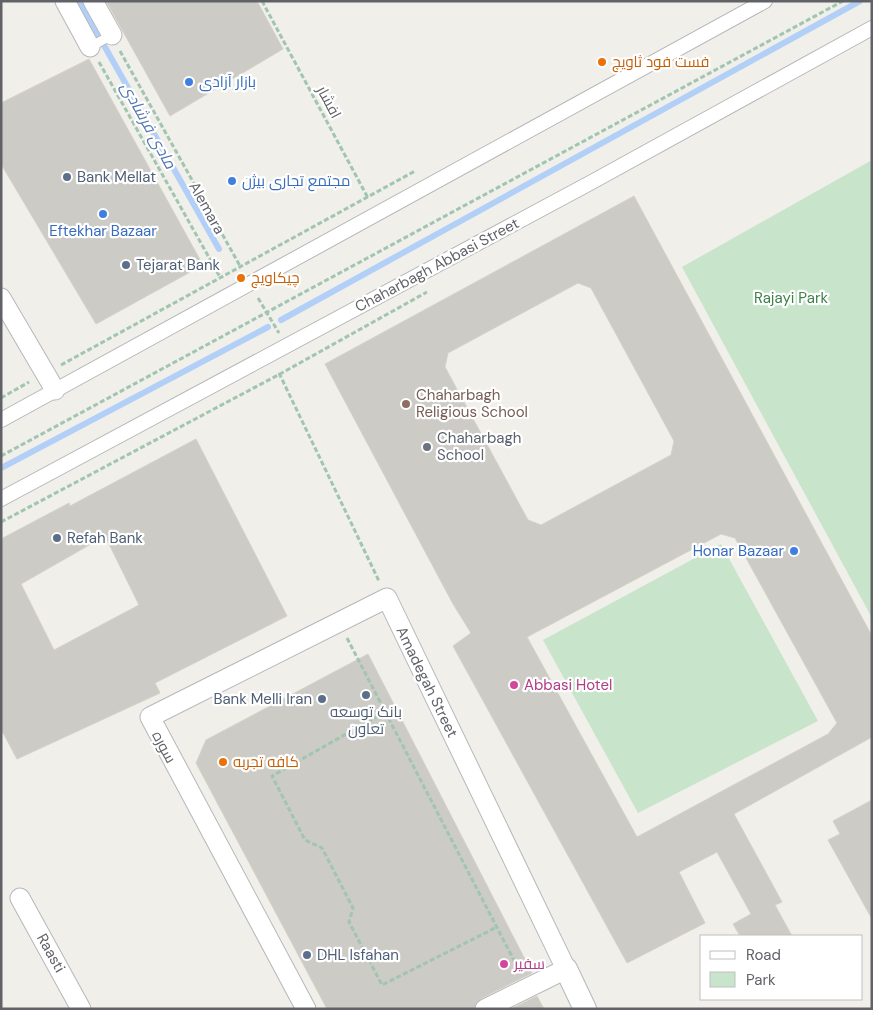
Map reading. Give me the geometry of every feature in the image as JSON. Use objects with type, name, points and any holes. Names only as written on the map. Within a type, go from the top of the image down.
[{"type":"street","points":[[65,1],[90,47]]},
{"type":"street","points":[[93,1],[112,35]]},
{"type":"street","points":[[1,420],[765,1]]},
{"type":"street","name":"Chaharbagh Abbasi Street","points":[[1,499],[590,183],[872,28]]},
{"type":"street","points":[[1,298],[55,390]]},
{"type":"street","name":"سوره","points":[[306,1009],[150,717],[387,598]]},
{"type":"street","name":"Amadegah Street","points":[[387,598],[585,1009]]},
{"type":"street","name":"Raasti","points":[[20,898],[81,1009]]},
{"type":"street","points":[[485,1009],[566,969]]},
{"type":"lane","points":[[90,47],[112,35]]},
{"type":"path","name":"افشار","points":[[262,1],[377,214]]},
{"type":"path","points":[[1,456],[842,1]]},
{"type":"path","name":"Alemara","points":[[112,35],[249,284],[287,346]]},
{"type":"path","name":"Alemara","points":[[90,47],[230,295]]},
{"type":"path","points":[[1,398],[220,276],[420,168]]},
{"type":"path","points":[[270,354],[387,598]]},
{"type":"path","points":[[339,622],[529,987]]},
{"type":"path","points":[[385,712],[272,776],[305,840],[322,848],[352,908],[349,922],[382,985],[497,927]]},
{"type":"green space","name":"Rajayi Park","points":[[872,160],[872,618],[682,267]]},
{"type":"green space","points":[[721,544],[818,721],[638,813],[543,640]]},
{"type":"building","name":"بازار آزادی","points":[[106,1],[257,1],[283,49],[170,116]]},
{"type":"building","name":"Eftekhar Bazaar","points":[[89,59],[203,265],[96,324],[1,164],[1,103]]},
{"type":"building","points":[[634,196],[872,636],[872,737],[734,814],[782,902],[775,905],[791,935],[739,935],[733,924],[751,914],[717,852],[679,872],[705,923],[627,963],[453,646],[471,633],[453,604],[325,364]],"holes":[[[578,283],[591,288],[674,441],[671,455],[541,525],[528,520],[445,367],[448,353]],[[721,534],[735,538],[837,723],[828,734],[637,837],[527,637]]]},
{"type":"building","points":[[196,439],[287,616],[155,683],[160,693],[17,759],[1,729],[1,539],[69,503],[70,506]],"holes":[[[105,536],[139,605],[54,650],[21,584]]]},
{"type":"building","points":[[368,654],[532,973],[480,999],[474,1009],[327,1009],[196,763],[206,740]]},
{"type":"building","points":[[872,800],[872,919],[828,840],[840,834],[833,821]]},
{"type":"building","points":[[537,996],[544,1009],[511,1009]]},
{"type":"waterway","name":"مادی فرشادی","points":[[79,1],[219,249]]},
{"type":"waterway","points":[[281,320],[860,1]]},
{"type":"waterway","points":[[1,468],[268,327]]},
{"type":"place","name":"فست فود ثاویچ","points":[[602,62]]},
{"type":"place","name":"بازار آزادی","points":[[189,82]]},
{"type":"place","name":"Bank Mellat","points":[[67,177]]},
{"type":"place","name":"مجتمع تجاری بیژن","points":[[232,181]]},
{"type":"place","name":"Eftekhar Bazaar","points":[[103,214]]},
{"type":"place","name":"Tejarat Bank","points":[[126,265]]},
{"type":"place","name":"چیکاویچ","points":[[241,278]]},
{"type":"place","name":"Chaharbagh Religious School","points":[[406,404]]},
{"type":"place","name":"Chaharbagh School","points":[[427,447]]},
{"type":"place","name":"Refah Bank","points":[[57,538]]},
{"type":"place","name":"Honar Bazaar","points":[[794,551]]},
{"type":"place","name":"Abbasi Hotel","points":[[514,685]]},
{"type":"place","name":"بانک توسعه تعاون","points":[[366,695]]},
{"type":"place","name":"Bank Melli Iran","points":[[322,699]]},
{"type":"place","name":"کافه تجربه","points":[[223,762]]},
{"type":"place","name":"DHL Isfahan","points":[[307,955]]},
{"type":"place","name":"سفیر","points":[[504,964]]}]
